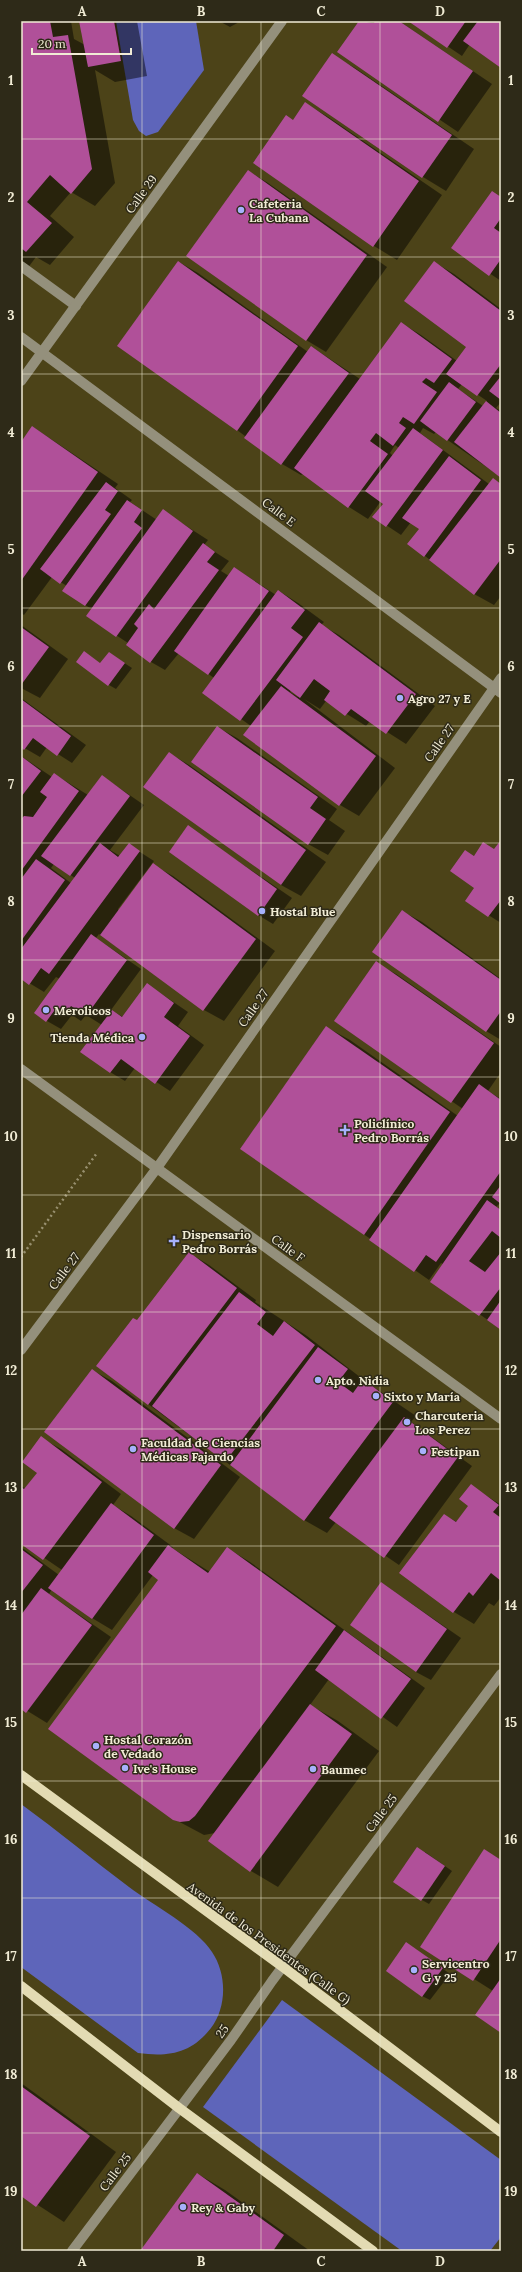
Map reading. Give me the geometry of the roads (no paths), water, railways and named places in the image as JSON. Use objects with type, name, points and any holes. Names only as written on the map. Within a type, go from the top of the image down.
[{"type":"main road","name":"Avenida de los Presidentes (Calle G)","points":[[21,1775],[284,1967],[501,2132]]},
{"type":"main road","points":[[21,1986],[179,2108],[373,2251]]},
{"type":"street","name":"Calle 29","points":[[21,381],[282,21]]},
{"type":"street","points":[[21,266],[76,306]]},
{"type":"street","name":"Calle E","points":[[21,337],[498,690]]},
{"type":"street","name":"Calle 27","points":[[21,1350],[157,1168],[498,690],[501,678]]},
{"type":"street","name":"Calle F","points":[[21,1069],[501,1419]]},
{"type":"street","name":"Calle 25","points":[[284,1967],[501,1674]]},
{"type":"street","name":"25","points":[[179,2108],[284,1967]]},
{"type":"street","name":"Calle 25","points":[[72,2251],[179,2108]]},
{"type":"place","name":"Cafeteria La Cubana","points":[[241,210]]},
{"type":"place","name":"Agro 27 y E","points":[[400,698]]},
{"type":"place","name":"Hostal Blue","points":[[262,911]]},
{"type":"place","name":"Merolicos","points":[[46,1010]]},
{"type":"place","name":"Tienda Médica","points":[[142,1037]]},
{"type":"place","name":"Policlínico Pedro Borrás","points":[[345,1130]]},
{"type":"place","name":"Dispensario Pedro Borrás","points":[[174,1241]]},
{"type":"place","name":"Apto. Nidia","points":[[318,1380]]},
{"type":"place","name":"Sixto y María","points":[[376,1396]]},
{"type":"place","name":"Charcuteria Los Perez","points":[[407,1422]]},
{"type":"place","name":"Faculdad de Ciencias Médicas Fajardo","points":[[133,1449]]},
{"type":"place","name":"Festipan","points":[[423,1451]]},
{"type":"place","name":"Hostal Corazón de Vedado","points":[[96,1746]]},
{"type":"place","name":"Ive's House","points":[[125,1768]]},
{"type":"place","name":"Baumec","points":[[313,1769]]},
{"type":"place","name":"Servicentro G y 25","points":[[414,1970]]},
{"type":"place","name":"Rey & Gaby","points":[[183,2207]]}]
